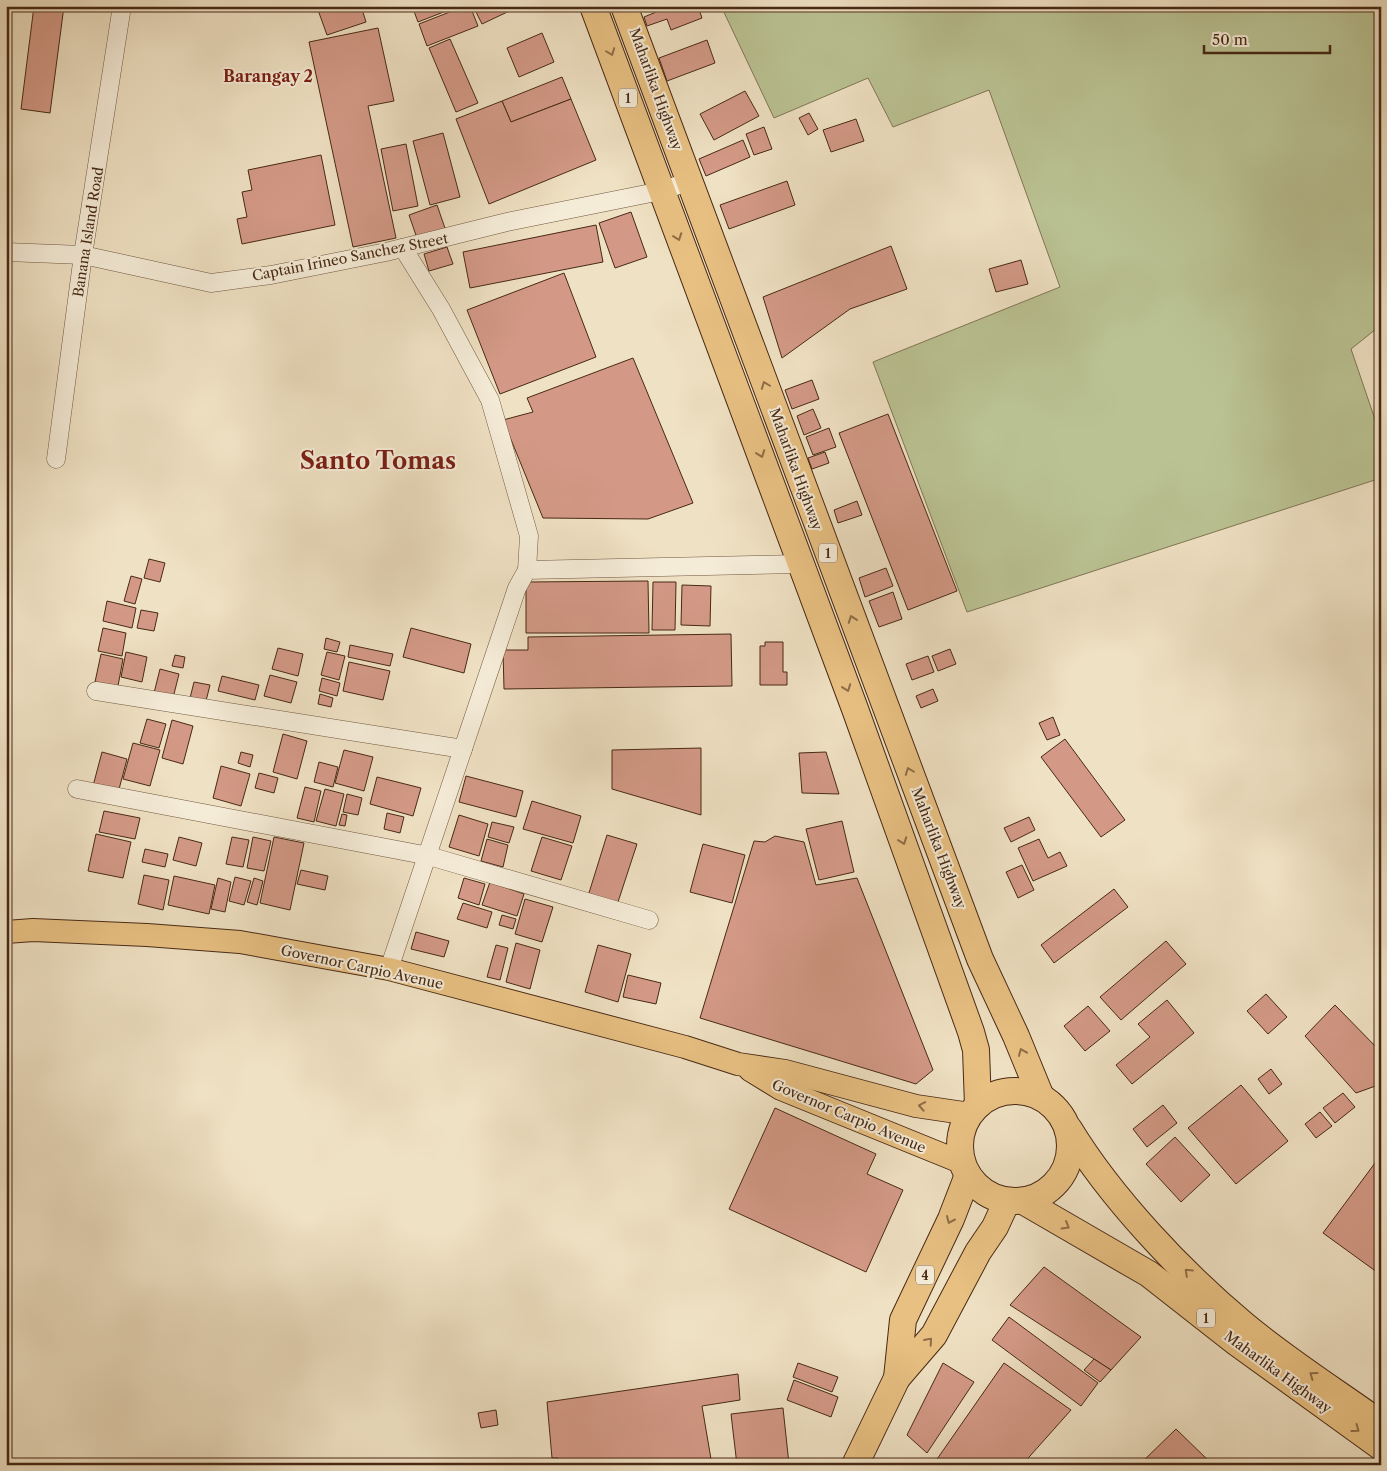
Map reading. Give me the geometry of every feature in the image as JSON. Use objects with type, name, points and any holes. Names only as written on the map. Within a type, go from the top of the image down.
[{"type":"highway","name":"Maharlika Highway","points":[[593,6],[802,564],[971,1032],[976,1050],[974,1110]]},
{"type":"highway","name":"Maharlika Highway","points":[[624,6],[977,950],[1041,1097]]},
{"type":"highway","name":"1","points":[[1007,1091],[1024,1092],[1041,1097],[1059,1112],[1068,1129],[1071,1154],[1060,1179],[1045,1194],[1015,1201],[985,1192],[965,1169],[961,1136],[974,1110],[990,1097],[1007,1091]]},
{"type":"highway","name":"Maharlika Highway","points":[[1068,1129],[1106,1184],[1171,1256],[1243,1324],[1381,1424]]},
{"type":"highway","name":"4","points":[[897,1378],[903,1320],[951,1219],[965,1169]]},
{"type":"highway","name":"Maharlika Highway","points":[[1015,1201],[1149,1274],[1237,1343],[1381,1447]]},
{"type":"highway","name":"4","points":[[855,1465],[897,1378],[934,1335],[978,1252],[1015,1201]]},
{"type":"main road","name":"Governor Carpio Avenue","points":[[6,932],[33,930],[148,935],[240,942],[389,969],[685,1047],[738,1064],[784,1071],[916,1106],[974,1110]]},
{"type":"main road","name":"Governor Carpio Avenue","points":[[738,1064],[781,1089],[965,1169]]},
{"type":"street","name":"Banana Island Road","points":[[56,459],[83,255],[122,6]]},
{"type":"street","name":"Captain Irineo Sanchez Street","points":[[6,252],[83,255],[210,283],[271,275],[403,248],[507,222],[661,191],[690,181]]},
{"type":"street","points":[[389,969],[429,856],[517,588],[527,570],[529,536],[490,400],[484,386],[441,309],[403,248]]},
{"type":"street","points":[[527,570],[802,564]]},
{"type":"street","points":[[96,691],[463,749]]},
{"type":"street","points":[[77,789],[429,856],[649,920]]},
{"type":"green space","points":[[721,6],[984,6],[987,12],[1000,6],[1381,6],[1381,325],[1351,349],[1381,437],[1381,478],[967,612],[873,362],[1060,287],[989,90],[893,127],[868,78],[774,118]]},
{"type":"building","points":[[34,6],[64,6],[50,113],[21,109]]},
{"type":"building","points":[[329,6],[361,6],[366,22],[327,35],[318,10]]},
{"type":"building","points":[[412,6],[459,6],[418,22]]},
{"type":"building","points":[[465,6],[470,6],[478,26],[427,46],[419,24]]},
{"type":"building","points":[[473,6],[520,6],[482,24]]},
{"type":"building","points":[[671,6],[698,6],[702,18],[671,30],[667,19],[647,26],[644,17]]},
{"type":"building","points":[[378,28],[394,101],[368,106],[396,238],[353,247],[309,42]]},
{"type":"building","points":[[542,33],[554,62],[519,77],[507,48]]},
{"type":"building","points":[[450,39],[478,103],[456,112],[429,48]]},
{"type":"building","points":[[707,40],[715,63],[667,81],[659,58]]},
{"type":"building","points":[[562,77],[571,99],[511,122],[502,101]]},
{"type":"building","points":[[745,91],[759,116],[714,140],[700,114]]},
{"type":"building","points":[[571,99],[596,160],[489,204],[456,119],[502,101],[511,122]]},
{"type":"building","points":[[809,113],[818,129],[808,135],[799,118]]},
{"type":"building","points":[[856,119],[864,141],[831,152],[823,130]]},
{"type":"building","points":[[764,127],[772,149],[754,155],[746,134]]},
{"type":"building","points":[[443,133],[460,197],[430,205],[413,141]]},
{"type":"building","points":[[743,140],[750,157],[706,176],[699,159]]},
{"type":"building","points":[[406,144],[418,206],[393,211],[381,149]]},
{"type":"building","points":[[321,155],[335,225],[242,244],[237,219],[247,217],[242,192],[252,190],[248,170]]},
{"type":"building","points":[[787,181],[795,205],[729,229],[720,205]]},
{"type":"building","points":[[437,205],[447,234],[419,244],[409,215]]},
{"type":"building","points":[[631,212],[647,257],[615,268],[599,223]]},
{"type":"building","points":[[596,225],[603,262],[470,288],[463,252]]},
{"type":"building","points":[[891,246],[907,289],[850,309],[782,358],[763,297]]},
{"type":"building","points":[[447,247],[453,264],[429,271],[424,254]]},
{"type":"building","points":[[1021,260],[1028,284],[996,292],[989,269]]},
{"type":"building","points":[[564,273],[596,357],[500,394],[467,310]]},
{"type":"building","points":[[633,358],[693,503],[648,519],[543,518],[503,420],[533,412],[527,398]]},
{"type":"building","points":[[812,380],[819,399],[792,409],[785,390]]},
{"type":"building","points":[[813,409],[821,428],[804,435],[797,416]]},
{"type":"building","points":[[888,414],[957,591],[908,610],[839,433]]},
{"type":"building","points":[[829,428],[836,447],[813,455],[806,437]]},
{"type":"building","points":[[825,452],[829,463],[812,469],[808,458]]},
{"type":"building","points":[[857,501],[862,515],[838,523],[834,510]]},
{"type":"building","points":[[149,559],[165,563],[160,582],[144,578]]},
{"type":"building","points":[[886,568],[893,586],[865,597],[859,578]]},
{"type":"building","points":[[131,576],[142,579],[135,604],[124,601]]},
{"type":"building","points":[[648,581],[649,633],[526,633],[526,582]]},
{"type":"building","points":[[653,582],[676,582],[675,630],[652,630]]},
{"type":"building","points":[[682,585],[711,586],[710,626],[681,625]]},
{"type":"building","points":[[893,592],[902,619],[879,627],[869,601]]},
{"type":"building","points":[[107,601],[136,608],[132,628],[103,621]]},
{"type":"building","points":[[141,610],[158,613],[154,631],[137,628]]},
{"type":"building","points":[[103,628],[126,633],[122,656],[98,651]]},
{"type":"building","points":[[411,628],[471,644],[464,673],[403,657]]},
{"type":"building","points":[[731,634],[732,686],[504,689],[503,650],[528,650],[528,637]]},
{"type":"building","points":[[326,638],[340,642],[337,652],[324,649]]},
{"type":"building","points":[[765,642],[783,642],[783,672],[787,672],[787,685],[760,685],[760,646],[765,646]]},
{"type":"building","points":[[350,645],[393,654],[390,666],[348,657]]},
{"type":"building","points":[[278,648],[303,654],[298,676],[272,669]]},
{"type":"building","points":[[950,649],[956,664],[938,671],[932,656]]},
{"type":"building","points":[[126,652],[147,657],[142,682],[121,677]]},
{"type":"building","points":[[327,652],[345,656],[339,680],[321,675]]},
{"type":"building","points":[[101,654],[123,659],[118,686],[95,682]]},
{"type":"building","points":[[175,655],[185,657],[183,668],[172,666]]},
{"type":"building","points":[[928,656],[934,672],[912,680],[906,664]]},
{"type":"building","points":[[349,662],[390,671],[383,700],[343,691]]},
{"type":"building","points":[[160,669],[179,674],[173,698],[154,693]]},
{"type":"building","points":[[270,675],[297,682],[291,703],[264,696]]},
{"type":"building","points":[[222,676],[259,685],[255,700],[218,691]]},
{"type":"building","points":[[322,678],[340,683],[337,696],[319,691]]},
{"type":"building","points":[[194,682],[210,685],[206,701],[190,698]]},
{"type":"building","points":[[933,689],[938,701],[921,708],[916,696]]},
{"type":"building","points":[[320,694],[333,698],[331,707],[318,704]]},
{"type":"building","points":[[1053,717],[1060,735],[1047,740],[1039,723]]},
{"type":"building","points":[[147,719],[166,724],[159,748],[140,743]]},
{"type":"building","points":[[172,720],[193,726],[183,764],[162,758]]},
{"type":"building","points":[[283,734],[307,741],[297,779],[273,772]]},
{"type":"building","points":[[1065,739],[1125,820],[1101,837],[1041,757]]},
{"type":"building","points":[[133,743],[160,750],[150,786],[123,779]]},
{"type":"building","points":[[701,748],[701,815],[612,789],[612,750]]},
{"type":"building","points":[[344,750],[373,757],[364,791],[335,783]]},
{"type":"building","points":[[102,752],[127,759],[118,793],[93,786]]},
{"type":"building","points":[[241,752],[253,755],[250,767],[238,763]]},
{"type":"building","points":[[826,752],[839,794],[802,793],[799,753]]},
{"type":"building","points":[[319,762],[338,767],[333,787],[314,782]]},
{"type":"building","points":[[221,766],[250,774],[241,806],[213,798]]},
{"type":"building","points":[[259,773],[278,778],[274,793],[255,788]]},
{"type":"building","points":[[466,776],[523,791],[516,817],[459,802]]},
{"type":"building","points":[[377,777],[421,788],[413,816],[370,804]]},
{"type":"building","points":[[305,787],[321,791],[314,822],[297,818]]},
{"type":"building","points":[[325,789],[344,794],[336,826],[316,821]]},
{"type":"building","points":[[347,794],[362,798],[358,815],[343,812]]},
{"type":"building","points":[[532,801],[581,816],[573,843],[523,829]]},
{"type":"building","points":[[104,811],[140,818],[135,839],[99,832]]},
{"type":"building","points":[[387,813],[404,817],[400,833],[384,829]]},
{"type":"building","points":[[342,814],[347,815],[345,826],[339,825]]},
{"type":"building","points":[[459,815],[488,824],[479,856],[449,847]]},
{"type":"building","points":[[1029,817],[1035,830],[1011,842],[1004,828]]},
{"type":"building","points":[[842,821],[854,872],[819,880],[806,829]]},
{"type":"building","points":[[492,822],[514,827],[509,843],[488,837]]},
{"type":"building","points":[[96,834],[131,842],[123,878],[88,871]]},
{"type":"building","points":[[607,835],[637,844],[617,905],[588,896]]},
{"type":"building","points":[[775,836],[804,842],[816,885],[857,878],[933,1070],[916,1084],[700,1018],[754,841],[765,842]]},
{"type":"building","points":[[179,837],[202,843],[196,866],[173,860]]},
{"type":"building","points":[[232,837],[249,840],[243,867],[226,864]]},
{"type":"building","points":[[253,837],[271,841],[264,871],[247,868]]},
{"type":"building","points":[[274,837],[304,843],[290,910],[260,903]]},
{"type":"building","points":[[542,837],[572,846],[561,880],[531,871]]},
{"type":"building","points":[[487,839],[508,845],[503,867],[481,861]]},
{"type":"building","points":[[1039,839],[1048,858],[1060,852],[1067,866],[1033,881],[1018,848]]},
{"type":"building","points":[[703,844],[745,855],[732,903],[690,892]]},
{"type":"building","points":[[145,849],[168,854],[165,867],[142,862]]},
{"type":"building","points":[[1022,865],[1034,890],[1018,898],[1006,872]]},
{"type":"building","points":[[301,870],[328,876],[325,890],[297,884]]},
{"type":"building","points":[[144,875],[169,880],[163,910],[138,904]]},
{"type":"building","points":[[174,876],[215,885],[209,914],[168,905]]},
{"type":"building","points":[[235,877],[251,881],[244,905],[229,901]]},
{"type":"building","points":[[218,878],[231,882],[225,912],[211,909]]},
{"type":"building","points":[[254,878],[263,881],[257,905],[247,902]]},
{"type":"building","points":[[464,878],[485,884],[479,905],[458,898]]},
{"type":"building","points":[[490,882],[524,894],[517,916],[482,905]]},
{"type":"building","points":[[1114,889],[1128,907],[1054,963],[1041,945]]},
{"type":"building","points":[[525,899],[553,907],[542,942],[515,934]]},
{"type":"building","points":[[463,903],[492,912],[487,928],[457,919]]},
{"type":"building","points":[[502,915],[516,919],[513,929],[499,925]]},
{"type":"building","points":[[416,932],[449,941],[444,957],[411,949]]},
{"type":"building","points":[[1166,941],[1186,964],[1121,1020],[1100,997]]},
{"type":"building","points":[[516,943],[540,950],[530,989],[506,982]]},
{"type":"building","points":[[496,945],[508,948],[500,980],[487,977]]},
{"type":"building","points":[[598,945],[631,954],[618,1002],[585,992]]},
{"type":"building","points":[[628,975],[661,983],[656,1004],[623,997]]},
{"type":"building","points":[[1266,994],[1287,1017],[1268,1034],[1247,1011]]},
{"type":"building","points":[[1167,1000],[1194,1033],[1132,1084],[1116,1065],[1150,1037],[1138,1024]]},
{"type":"building","points":[[1335,1005],[1381,1052],[1381,1084],[1356,1093],[1305,1036]]},
{"type":"building","points":[[1088,1006],[1110,1031],[1085,1051],[1064,1026]]},
{"type":"building","points":[[1271,1069],[1282,1084],[1269,1094],[1258,1079]]},
{"type":"building","points":[[1241,1085],[1288,1141],[1236,1184],[1188,1128]]},
{"type":"building","points":[[1343,1093],[1355,1107],[1335,1123],[1323,1108]]},
{"type":"building","points":[[1163,1105],[1177,1123],[1147,1147],[1133,1129]]},
{"type":"building","points":[[775,1108],[876,1154],[867,1174],[903,1190],[866,1272],[729,1209]]},
{"type":"building","points":[[1320,1112],[1332,1126],[1316,1138],[1305,1124]]},
{"type":"building","points":[[1175,1137],[1210,1175],[1181,1202],[1146,1164]]},
{"type":"building","points":[[1381,1155],[1381,1275],[1323,1233]]},
{"type":"building","points":[[1044,1267],[1141,1337],[1111,1370],[1010,1305]]},
{"type":"building","points":[[1009,1317],[1098,1383],[1081,1406],[992,1340]]},
{"type":"building","points":[[1094,1359],[1111,1370],[1100,1382],[1084,1370]]},
{"type":"building","points":[[798,1363],[838,1377],[832,1392],[793,1377]]},
{"type":"building","points":[[943,1363],[974,1382],[927,1453],[907,1435]]},
{"type":"building","points":[[1004,1363],[1071,1410],[1022,1465],[939,1465],[935,1462]]},
{"type":"building","points":[[738,1374],[740,1400],[702,1406],[712,1465],[559,1465],[558,1458],[552,1458],[547,1402]]},
{"type":"building","points":[[794,1380],[838,1397],[831,1417],[787,1400]]},
{"type":"building","points":[[783,1408],[789,1464],[737,1465],[731,1414]]},
{"type":"building","points":[[496,1410],[498,1425],[481,1428],[478,1413]]},
{"type":"building","points":[[1176,1429],[1213,1465],[1139,1465]]},
{"type":"district","name":"Barangay 2","points":[[268,76]]},
{"type":"district","name":"Santo Tomas","points":[[378,460]]}]
